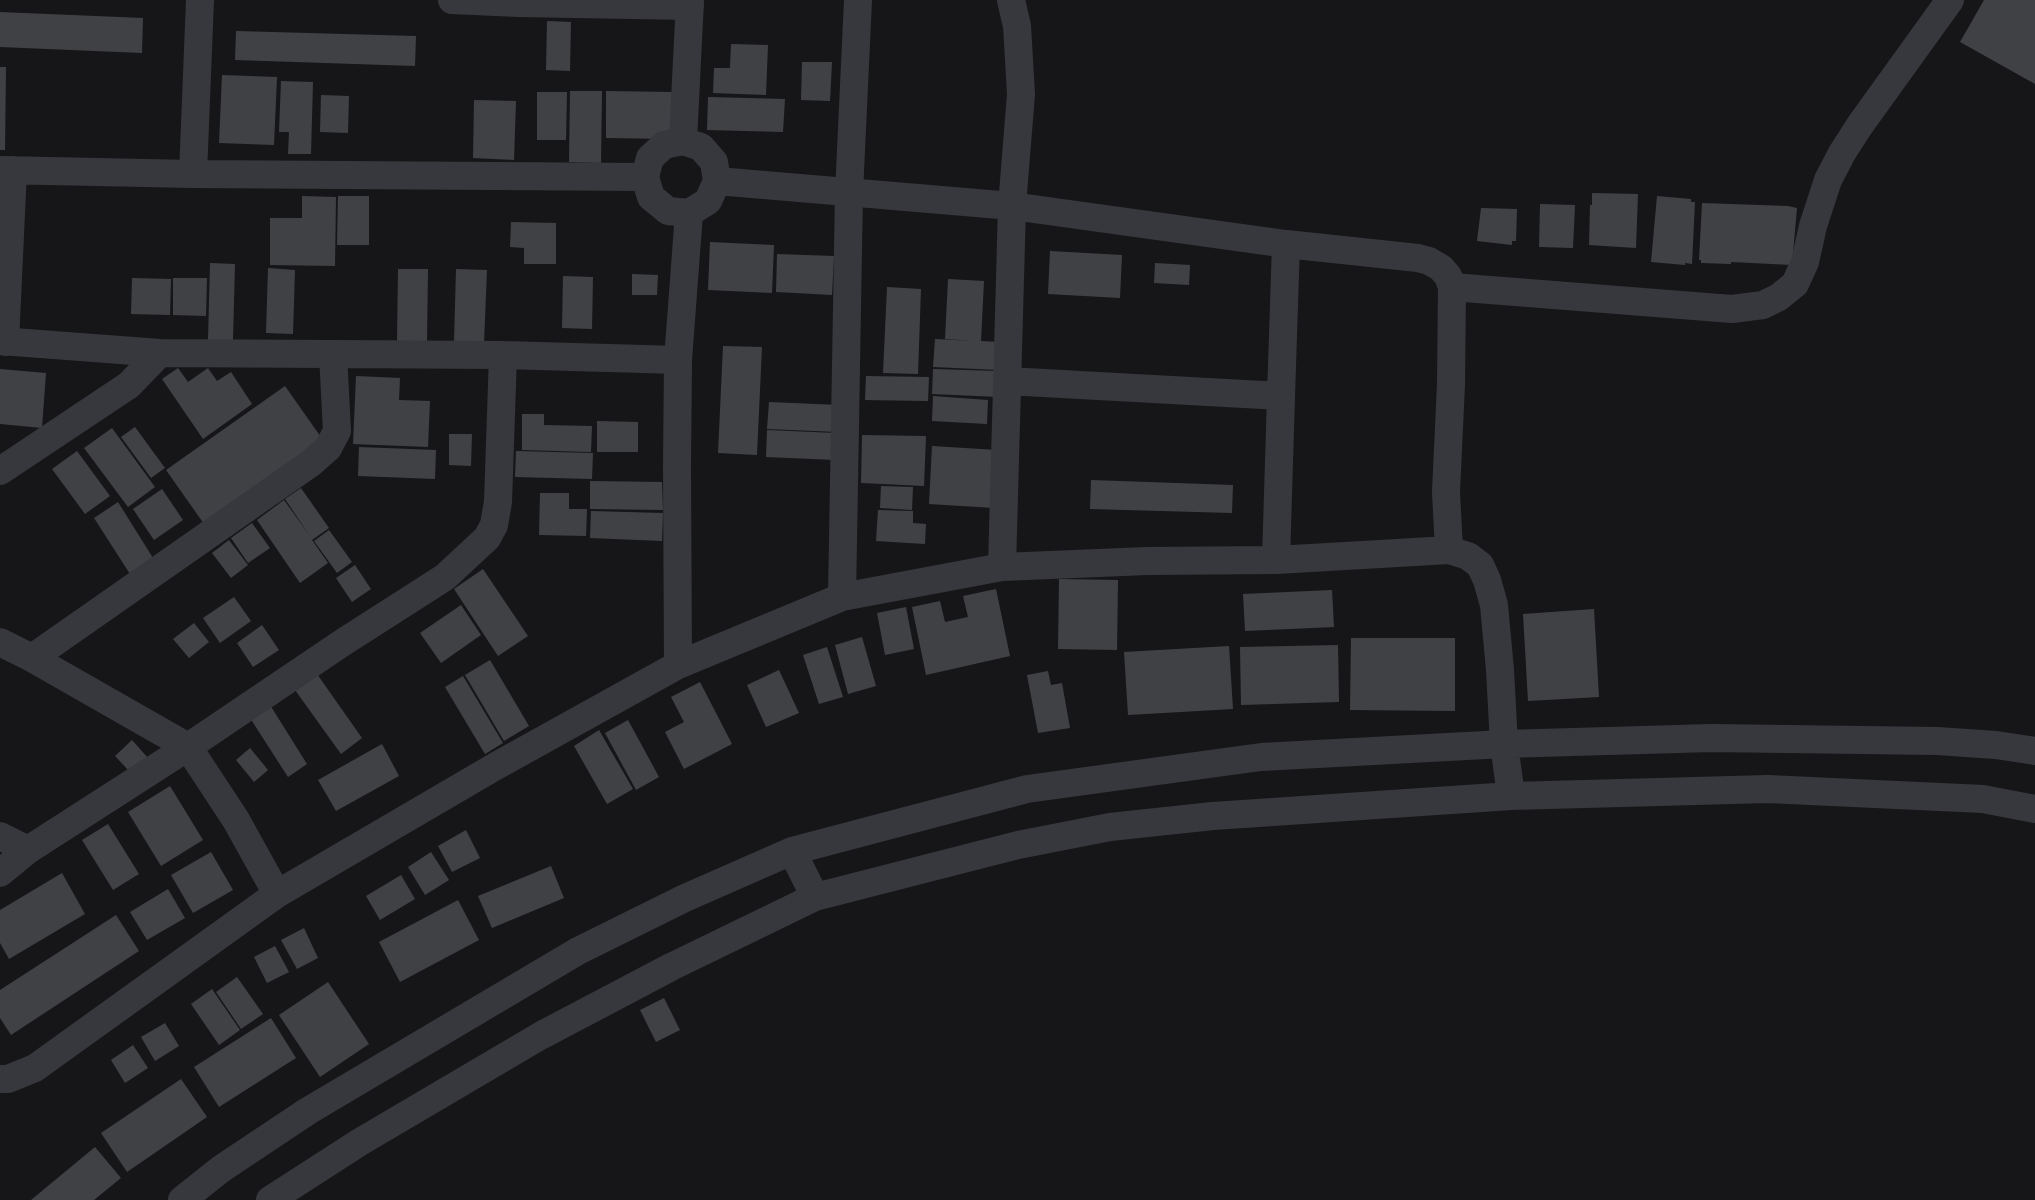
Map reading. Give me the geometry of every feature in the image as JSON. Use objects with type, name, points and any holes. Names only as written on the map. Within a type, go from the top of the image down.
[{"type":"street","points":[[193,174],[200,0]]},
{"type":"street","points":[[452,0],[690,3],[683,141]]},
{"type":"street","points":[[842,598],[849,193],[858,0]]},
{"type":"street","points":[[1002,567],[1012,206],[1021,94],[1017,26],[1011,0]]},
{"type":"street","points":[[1452,287],[1732,309],[1763,305],[1780,297],[1795,284],[1805,262],[1813,226],[1828,180],[1842,153],[1950,0]]},
{"type":"street","points":[[683,141],[701,147],[708,154],[714,162],[717,181],[708,202],[689,213],[668,211],[651,198],[645,177],[650,158],[664,145],[683,141]]},
{"type":"street","points":[[645,177],[193,174],[7,170],[3,341],[160,353],[503,355],[678,360]]},
{"type":"street","points":[[717,181],[1012,206],[1286,244],[1418,258],[1429,261],[1441,268],[1448,276],[1452,287],[1451,384],[1446,492],[1449,550]]},
{"type":"street","points":[[678,665],[676,466],[678,360],[689,213]]},
{"type":"street","points":[[1276,560],[1286,244]]},
{"type":"street","points":[[3,464],[129,385],[160,353]]},
{"type":"street","points":[[32,658],[311,463],[328,448],[337,431],[332,354]]},
{"type":"street","points":[[0,873],[28,850],[445,577],[487,538],[494,525],[498,502],[503,355]]},
{"type":"street","points":[[1007,381],[1281,396]]},
{"type":"street","points":[[0,1079],[8,1079],[35,1068],[277,894],[496,766],[678,665],[842,598],[1002,567],[1147,561],[1276,560],[1449,550],[1468,556],[1480,565],[1492,597],[1500,670],[1504,744],[1511,796]]},
{"type":"street","points":[[0,642],[32,658],[188,747],[236,820],[277,894]]},
{"type":"street","points":[[182,1200],[221,1169],[308,1111],[578,951],[685,898],[792,851],[1026,788],[1261,757],[1504,744],[1732,738],[1937,741],[1996,745],[2035,751]]},
{"type":"street","points":[[270,1200],[360,1142],[540,1036],[671,967],[815,897],[1018,845],[1110,827],[1213,816],[1511,796],[1768,789],[1982,799],[2035,809]]},
{"type":"street","points":[[0,836],[28,850]]},
{"type":"street","points":[[792,851],[815,897]]},
{"type":"building","points":[[1984,0],[2035,0],[2035,84],[1960,42]]},
{"type":"building","points":[[0,12],[143,18],[142,53],[0,47]]},
{"type":"building","points":[[547,21],[571,22],[570,71],[546,70]]},
{"type":"building","points":[[236,31],[416,36],[415,66],[235,60]]},
{"type":"building","points":[[731,44],[768,45],[766,95],[713,93],[714,68],[730,68]]},
{"type":"building","points":[[802,62],[832,62],[830,101],[801,100]]},
{"type":"building","points":[[0,67],[6,67],[5,150],[0,150]]},
{"type":"building","points":[[222,75],[277,77],[274,145],[219,143]]},
{"type":"building","points":[[281,81],[313,82],[311,154],[288,154],[289,132],[279,132]]},
{"type":"building","points":[[570,91],[602,91],[601,163],[569,162]]},
{"type":"building","points":[[606,91],[672,92],[671,139],[606,138]]},
{"type":"building","points":[[537,92],[567,92],[566,140],[537,140]]},
{"type":"building","points":[[321,95],[349,96],[348,133],[320,132]]},
{"type":"building","points":[[708,97],[785,99],[783,132],[707,130]]},
{"type":"building","points":[[474,100],[516,101],[514,160],[473,158]]},
{"type":"building","points":[[1592,193],[1638,194],[1636,248],[1589,245]]},
{"type":"building","points":[[302,196],[336,197],[335,266],[270,265],[270,218],[302,218]]},
{"type":"building","points":[[338,196],[369,196],[369,245],[337,245]]},
{"type":"building","points":[[1657,196],[1691,199],[1691,202],[1695,202],[1692,264],[1651,262]]},
{"type":"building","points":[[1702,203],[1788,206],[1797,208],[1792,265],[1731,262],[1731,264],[1701,263],[1701,260],[1699,260]]},
{"type":"building","points":[[1540,204],[1575,205],[1573,248],[1539,247]]},
{"type":"building","points":[[1481,208],[1517,209],[1516,241],[1512,241],[1512,245],[1477,241]]},
{"type":"building","points":[[511,222],[556,223],[556,264],[524,264],[524,248],[510,247]]},
{"type":"building","points":[[710,242],[774,245],[772,293],[708,290]]},
{"type":"building","points":[[1050,251],[1122,255],[1120,298],[1048,294]]},
{"type":"building","points":[[777,254],[834,256],[832,295],[776,292]]},
{"type":"building","points":[[210,263],[235,264],[233,340],[208,340]]},
{"type":"building","points":[[1155,263],[1190,265],[1189,285],[1154,283]]},
{"type":"building","points":[[268,268],[295,270],[293,334],[266,333]]},
{"type":"building","points":[[398,269],[428,269],[427,341],[397,341]]},
{"type":"building","points":[[456,269],[487,270],[484,343],[454,342]]},
{"type":"building","points":[[632,274],[658,275],[657,295],[632,295]]},
{"type":"building","points":[[563,276],[593,277],[592,329],[562,328]]},
{"type":"building","points":[[132,278],[171,279],[170,315],[131,314]]},
{"type":"building","points":[[173,278],[207,278],[206,316],[173,315]]},
{"type":"building","points":[[948,279],[984,281],[981,341],[1000,342],[999,370],[933,367],[935,339],[974,341],[945,339]]},
{"type":"building","points":[[887,287],[921,289],[918,374],[883,373]]},
{"type":"building","points":[[723,346],[762,347],[757,455],[718,453]]},
{"type":"building","points":[[178,368],[188,382],[208,368],[217,381],[231,372],[252,404],[203,439],[162,379]]},
{"type":"building","points":[[0,369],[46,373],[42,428],[0,424]]},
{"type":"building","points":[[933,369],[999,371],[998,397],[932,394]]},
{"type":"building","points":[[356,376],[400,378],[399,400],[430,401],[428,447],[353,444]]},
{"type":"building","points":[[866,376],[929,377],[928,401],[865,400]]},
{"type":"building","points":[[285,386],[323,440],[204,524],[166,470]]},
{"type":"building","points":[[933,396],[988,400],[987,424],[932,421]]},
{"type":"building","points":[[769,402],[839,405],[838,432],[767,429]]},
{"type":"building","points":[[522,414],[544,414],[544,425],[592,426],[591,452],[522,450]]},
{"type":"building","points":[[597,421],[638,422],[638,452],[597,452]]},
{"type":"building","points":[[135,427],[165,468],[151,478],[121,437]]},
{"type":"building","points":[[112,428],[155,487],[128,507],[84,448]]},
{"type":"building","points":[[767,430],[836,433],[835,460],[766,457]]},
{"type":"building","points":[[449,434],[472,434],[471,466],[449,465]]},
{"type":"building","points":[[862,435],[926,436],[924,486],[861,483]]},
{"type":"building","points":[[932,446],[997,450],[994,508],[929,504]]},
{"type":"building","points":[[359,447],[436,450],[435,479],[358,476]]},
{"type":"building","points":[[77,451],[110,496],[85,514],[52,469]]},
{"type":"building","points":[[516,451],[593,453],[592,479],[515,477]]},
{"type":"building","points":[[1091,480],[1233,485],[1232,513],[1090,509]]},
{"type":"building","points":[[590,481],[662,482],[663,510],[590,509]]},
{"type":"building","points":[[881,486],[913,487],[912,510],[880,508]]},
{"type":"building","points":[[301,488],[329,528],[312,540],[328,563],[300,583],[257,520],[284,500],[310,536],[285,499]]},
{"type":"building","points":[[162,489],[183,520],[154,540],[133,509]]},
{"type":"building","points":[[540,493],[569,493],[569,509],[587,509],[586,536],[539,535]]},
{"type":"building","points":[[118,502],[153,558],[130,574],[94,518]]},
{"type":"building","points":[[878,510],[913,511],[913,523],[926,524],[925,544],[876,541]]},
{"type":"building","points":[[591,511],[663,513],[662,541],[590,538]]},
{"type":"building","points":[[252,523],[270,548],[248,563],[231,538]]},
{"type":"building","points":[[329,530],[352,562],[337,573],[314,541]]},
{"type":"building","points":[[229,540],[248,565],[231,578],[212,553]]},
{"type":"building","points":[[355,565],[371,589],[352,602],[336,578]]},
{"type":"building","points":[[483,569],[528,636],[498,656],[454,589]]},
{"type":"building","points":[[1059,579],[1118,580],[1117,650],[1058,649]]},
{"type":"building","points":[[996,589],[1010,656],[926,675],[912,607],[940,601],[945,622],[968,617],[963,596]]},
{"type":"building","points":[[1332,590],[1334,627],[1245,631],[1243,594]]},
{"type":"building","points":[[234,597],[251,621],[220,643],[203,618]]},
{"type":"building","points":[[461,605],[481,635],[441,663],[420,633]]},
{"type":"building","points":[[906,607],[914,649],[885,655],[877,613]]},
{"type":"building","points":[[1594,609],[1599,697],[1528,701],[1523,614]]},
{"type":"building","points":[[194,623],[209,642],[189,658],[173,639]]},
{"type":"building","points":[[262,625],[279,650],[253,667],[237,643]]},
{"type":"building","points":[[862,637],[876,686],[848,694],[835,645]]},
{"type":"building","points":[[1351,638],[1455,638],[1455,711],[1350,710]]},
{"type":"building","points":[[1338,645],[1339,702],[1241,705],[1240,647]]},
{"type":"building","points":[[1229,646],[1233,709],[1128,715],[1124,652]]},
{"type":"building","points":[[827,647],[843,697],[819,704],[803,655]]},
{"type":"building","points":[[490,660],[529,726],[504,741],[465,675]]},
{"type":"building","points":[[779,670],[799,713],[766,727],[747,685]]},
{"type":"building","points":[[1048,671],[1051,685],[1062,683],[1070,728],[1038,733],[1027,675]]},
{"type":"building","points":[[317,674],[362,738],[341,754],[295,690]]},
{"type":"building","points":[[463,676],[503,743],[485,754],[445,687]]},
{"type":"building","points":[[700,682],[732,744],[684,769],[665,732],[684,722],[671,697]]},
{"type":"building","points":[[270,705],[307,764],[288,777],[250,718]]},
{"type":"building","points":[[628,720],[659,777],[636,790],[605,733]]},
{"type":"building","points":[[599,730],[633,789],[607,804],[574,746]]},
{"type":"building","points":[[132,740],[148,758],[131,773],[115,756]]},
{"type":"building","points":[[382,744],[399,776],[336,811],[318,780]]},
{"type":"building","points":[[250,748],[268,770],[254,782],[236,760]]},
{"type":"building","points":[[170,786],[203,840],[161,866],[128,812]]},
{"type":"building","points":[[108,824],[139,874],[113,890],[82,840]]},
{"type":"building","points":[[466,830],[480,858],[452,872],[438,846]]},
{"type":"building","points":[[211,852],[233,890],[193,913],[171,875]]},
{"type":"building","points":[[431,852],[449,880],[425,895],[408,867]]},
{"type":"building","points":[[551,866],[564,898],[492,928],[478,896]]},
{"type":"building","points":[[62,873],[85,914],[9,959],[0,943],[0,910]]},
{"type":"building","points":[[401,875],[415,899],[380,920],[366,896]]},
{"type":"building","points":[[168,889],[185,918],[147,940],[130,912]]},
{"type":"building","points":[[458,900],[479,940],[400,982],[379,942]]},
{"type":"building","points":[[116,915],[139,951],[11,1035],[0,1018],[0,990]]},
{"type":"building","points":[[304,928],[318,958],[297,969],[281,940]]},
{"type":"building","points":[[275,946],[289,972],[267,983],[254,957]]},
{"type":"building","points":[[237,977],[263,1014],[241,1029],[216,992]]},
{"type":"building","points":[[328,982],[369,1044],[320,1077],[279,1015]]},
{"type":"building","points":[[212,989],[240,1030],[219,1045],[191,1004]]},
{"type":"building","points":[[664,998],[680,1030],[656,1042],[640,1010]]},
{"type":"building","points":[[271,1018],[296,1058],[219,1107],[194,1067]]},
{"type":"building","points":[[165,1023],[179,1046],[155,1061],[141,1037]]},
{"type":"building","points":[[133,1045],[148,1068],[125,1083],[111,1060]]},
{"type":"building","points":[[181,1079],[207,1117],[127,1172],[101,1133]]},
{"type":"building","points":[[95,1147],[121,1178],[94,1200],[31,1200]]}]
